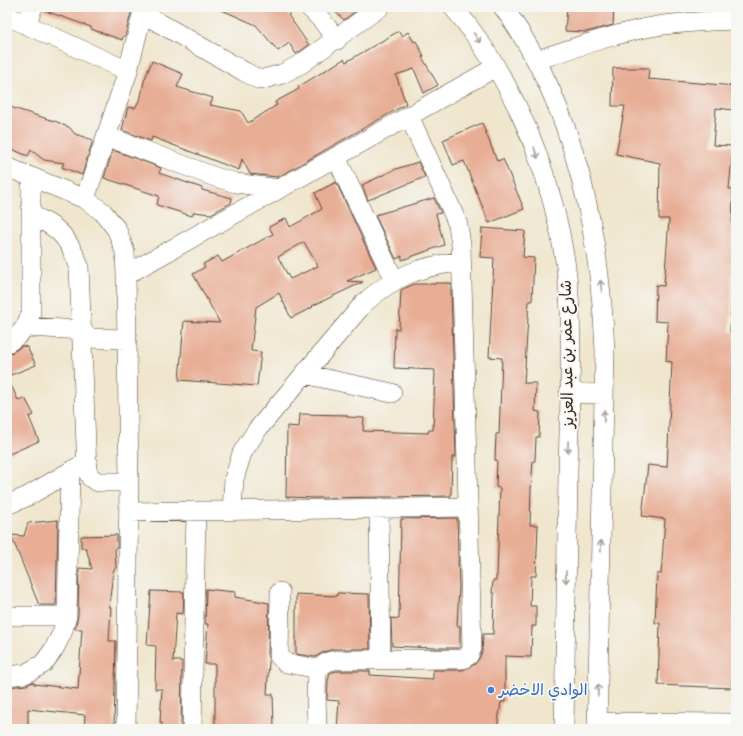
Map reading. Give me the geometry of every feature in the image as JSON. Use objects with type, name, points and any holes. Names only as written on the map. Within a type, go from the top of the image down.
[{"type":"street","points":[[26,25],[33,7]]},
{"type":"street","points":[[309,7],[320,18],[337,40]]},
{"type":"street","points":[[84,199],[128,71],[143,10],[260,80],[282,74],[301,64],[337,40],[380,7]]},
{"type":"street","name":"شارع عمر بن عبد العزيز","points":[[453,7],[469,26],[496,66],[519,110],[535,148],[548,188],[566,269],[570,310],[564,729]]},
{"type":"street","points":[[503,7],[537,60],[554,99],[582,181],[592,223],[598,265],[603,308],[605,351],[597,726],[736,723]]},
{"type":"street","points":[[7,16],[128,71]]},
{"type":"street","points":[[537,60],[608,37],[657,26],[736,20]]},
{"type":"street","points":[[126,276],[496,66]]},
{"type":"street","points":[[317,729],[317,678],[319,669],[326,662],[335,660],[463,659],[469,655],[472,648],[460,262],[461,245],[458,225],[409,116]]},
{"type":"street","points":[[106,136],[215,177],[243,184],[279,189]]},
{"type":"street","points":[[336,157],[394,280]]},
{"type":"street","points":[[7,167],[84,199],[103,212],[116,230],[125,252],[129,482],[126,729]]},
{"type":"street","points":[[7,343],[17,337],[26,327],[31,313],[31,177]]},
{"type":"street","points":[[31,215],[48,222],[62,234],[73,248],[79,266],[83,334],[87,471],[92,478],[98,482],[129,482]]},
{"type":"street","points":[[232,510],[234,479],[242,453],[257,430],[364,303],[394,280],[423,268],[438,264],[460,262]]},
{"type":"street","points":[[26,327],[127,339]]},
{"type":"street","points":[[304,374],[392,393]]},
{"type":"street","points":[[569,393],[604,394]]},
{"type":"street","points":[[7,505],[28,496],[87,462]]},
{"type":"street","points":[[7,676],[25,674],[43,664],[54,650],[62,634],[67,616],[70,472]]},
{"type":"street","points":[[129,512],[468,507]]},
{"type":"street","points":[[378,508],[381,660]]},
{"type":"street","points":[[192,729],[196,511]]},
{"type":"street","points":[[280,592],[279,656],[286,662],[319,669]]},
{"type":"street","points":[[7,616],[67,616]]},
{"type":"building","points":[[44,7],[122,7],[132,10],[125,36],[123,36],[122,40],[43,10]]},
{"type":"building","points":[[215,7],[298,7],[288,15],[309,45],[296,54],[289,43],[278,51],[256,25]]},
{"type":"building","points":[[330,7],[361,7],[344,20]]},
{"type":"building","points":[[567,7],[614,7],[613,25],[586,32],[565,31]]},
{"type":"building","points":[[399,31],[402,36],[408,32],[414,42],[416,41],[424,56],[422,57],[438,85],[424,93],[414,69],[396,75],[406,104],[278,177],[250,174],[242,159],[239,170],[152,137],[151,141],[122,130],[128,107],[135,108],[141,97],[144,81],[152,61],[183,74],[177,87],[213,98],[210,105],[241,111],[248,123],[277,105],[275,102],[299,89],[298,87],[344,59],[346,62]]},
{"type":"building","points":[[613,68],[649,68],[648,79],[736,86],[734,110],[716,108],[713,145],[733,146],[729,189],[733,189],[732,239],[734,239],[730,332],[735,332],[734,381],[736,381],[734,468],[736,468],[736,632],[734,632],[732,688],[658,685],[660,623],[655,623],[657,574],[661,574],[665,519],[642,516],[648,465],[667,467],[672,362],[666,361],[668,322],[655,321],[656,285],[664,286],[669,219],[659,219],[660,163],[616,154],[625,106],[612,106]]},
{"type":"building","points":[[7,106],[60,123],[69,127],[75,134],[93,140],[82,175],[62,167],[64,163],[44,160],[31,150],[28,156],[7,147]]},
{"type":"building","points":[[482,123],[497,161],[503,159],[524,209],[489,223],[464,161],[453,165],[443,140]]},
{"type":"building","points":[[113,150],[161,168],[159,173],[202,188],[202,190],[232,198],[231,203],[211,214],[194,212],[192,216],[157,205],[159,196],[104,178]]},
{"type":"building","points":[[418,162],[425,177],[368,200],[362,185],[396,169]]},
{"type":"building","points":[[336,182],[376,268],[347,281],[363,282],[312,306],[313,307],[291,318],[279,293],[256,307],[251,351],[261,352],[257,386],[179,380],[184,321],[220,323],[193,274],[205,267],[203,264],[218,256],[222,262],[273,234],[269,227],[286,218],[290,227],[322,209],[315,193]],"holes":[[[304,242],[318,266],[290,279],[278,257]]]},
{"type":"building","points":[[434,198],[441,213],[436,214],[444,245],[402,260],[402,256],[396,259],[375,215]]},
{"type":"building","points":[[482,228],[525,231],[523,257],[534,258],[532,301],[529,301],[524,383],[536,383],[535,411],[540,412],[539,437],[536,437],[535,461],[533,461],[531,489],[530,525],[538,525],[536,576],[531,576],[530,606],[536,606],[536,626],[532,626],[531,657],[505,656],[505,702],[501,702],[497,729],[337,729],[339,701],[327,700],[330,673],[336,671],[370,671],[370,675],[433,679],[433,670],[463,670],[475,664],[482,652],[483,634],[493,634],[494,593],[492,593],[493,580],[496,580],[497,576],[500,488],[496,487],[497,460],[495,460],[496,434],[499,434],[502,358],[489,357],[494,258],[480,257]]},
{"type":"building","points":[[451,283],[456,457],[452,457],[451,496],[286,497],[287,426],[299,427],[300,414],[347,415],[347,417],[364,418],[363,431],[428,433],[429,430],[433,430],[435,370],[394,368],[395,329],[399,329],[401,290],[414,284]]},
{"type":"building","points":[[22,346],[27,347],[36,365],[11,375],[7,354]]},
{"type":"building","points":[[7,376],[18,400],[25,398],[34,415],[29,417],[39,441],[7,455]]},
{"type":"building","points":[[457,518],[459,587],[457,626],[460,626],[460,648],[392,646],[391,618],[399,619],[401,519]]},
{"type":"building","points":[[58,520],[56,605],[39,605],[11,535],[24,536],[28,523]]},
{"type":"building","points":[[117,535],[117,548],[115,548],[116,567],[113,571],[109,607],[111,607],[109,641],[116,641],[114,729],[84,729],[85,715],[28,709],[28,729],[7,729],[7,687],[26,685],[33,682],[34,684],[78,689],[82,629],[75,629],[78,616],[79,568],[92,569],[86,548],[81,548],[81,536]]},
{"type":"building","points":[[206,589],[235,592],[235,597],[269,603],[269,661],[267,694],[273,694],[274,729],[215,729],[215,664],[205,664],[208,624],[205,624]]},
{"type":"building","points":[[151,591],[184,592],[183,614],[176,613],[173,661],[182,661],[181,729],[161,729],[162,689],[155,689],[156,646],[147,645]]},
{"type":"building","points":[[337,593],[369,594],[370,649],[333,649],[315,657],[296,654],[296,594],[337,596]]},
{"type":"place","name":"الوادي الاخضر","points":[[491,690]]}]
